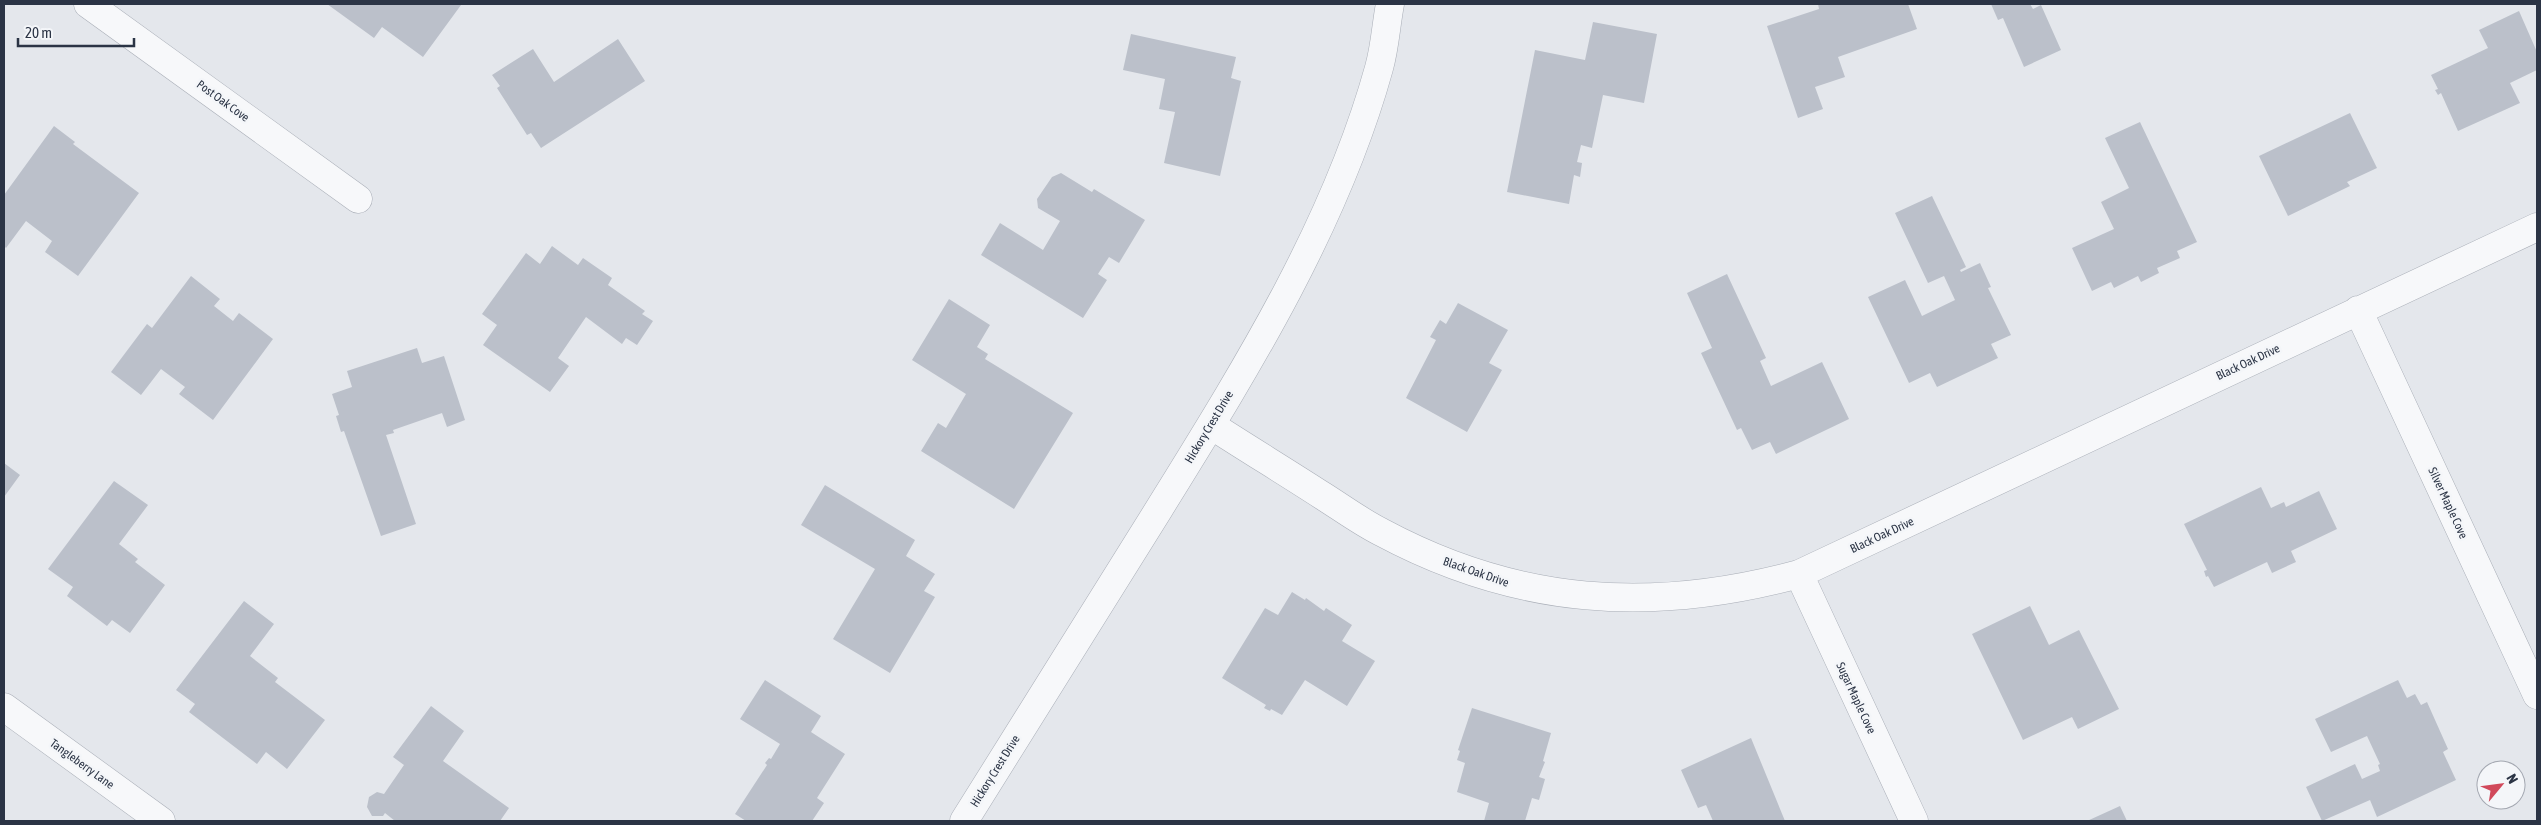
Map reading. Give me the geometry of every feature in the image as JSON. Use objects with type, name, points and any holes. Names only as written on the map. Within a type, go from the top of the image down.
[{"type":"street","name":"Post Oak Cove","points":[[88,4],[358,199]]},
{"type":"street","name":"Hickory Crest Drive","points":[[964,821],[1211,425],[1276,311],[1307,251],[1354,146],[1380,66],[1390,4]]},
{"type":"street","name":"Black Oak Drive","points":[[1211,425],[1380,532],[1452,565],[1511,584],[1564,594],[1610,597],[1699,594],[1754,586],[1799,574],[2358,310],[2537,228]]},
{"type":"street","name":"Silver Maple Cove","points":[[2358,310],[2537,695]]},
{"type":"street","name":"Sugar Maple Cove","points":[[1799,574],[1914,821]]},
{"type":"street","name":"Tangleberry Lane","points":[[4,707],[161,821]]},
{"type":"building","points":[[327,4],[461,5],[423,57],[382,27],[374,38]]},
{"type":"building","points":[[1818,4],[1908,4],[1917,29],[1838,57],[1845,77],[1815,87],[1823,109],[1798,118],[1767,26],[1819,9]]},
{"type":"building","points":[[1991,4],[2030,4],[2033,9],[2041,5],[2061,50],[2024,67],[2003,18],[1998,20]]},
{"type":"building","points":[[2519,11],[2537,52],[2537,70],[2510,83],[2520,103],[2458,131],[2441,93],[2438,95],[2435,90],[2438,89],[2431,75],[2488,48],[2479,30]]},
{"type":"building","points":[[1593,22],[1657,34],[1644,103],[1603,95],[1592,148],[1581,145],[1577,162],[1582,163],[1580,177],[1574,175],[1569,204],[1507,192],[1535,50],[1585,60]]},
{"type":"building","points":[[1131,34],[1236,57],[1231,78],[1241,81],[1220,176],[1164,163],[1175,112],[1159,109],[1165,79],[1123,70]]},
{"type":"building","points":[[618,39],[645,81],[541,148],[531,133],[527,135],[497,88],[500,86],[492,75],[533,49],[554,82]]},
{"type":"building","points":[[2350,113],[2377,168],[2347,182],[2350,186],[2288,216],[2259,156]]},
{"type":"building","points":[[2140,122],[2197,242],[2177,251],[2180,258],[2157,268],[2159,273],[2141,282],[2138,276],[2114,288],[2111,282],[2092,291],[2072,248],[2114,229],[2101,202],[2129,188],[2105,138]]},
{"type":"building","points":[[54,126],[75,142],[73,144],[139,193],[78,276],[45,252],[52,241],[26,221],[6,248],[4,246],[4,195]]},
{"type":"building","points":[[1061,173],[1092,192],[1094,189],[1145,220],[1119,263],[1109,257],[1098,274],[1107,280],[1083,318],[981,255],[1000,223],[1043,250],[1060,221],[1038,208],[1037,199],[1052,177]]},
{"type":"building","points":[[1932,196],[1966,267],[1960,270],[1961,272],[1980,263],[1991,287],[1988,288],[2011,335],[1991,344],[1998,358],[1937,387],[1930,373],[1909,383],[1868,297],[1905,280],[1922,316],[1955,300],[1944,276],[1928,283],[1895,213]]},
{"type":"building","points":[[552,246],[578,265],[583,258],[612,278],[608,285],[645,311],[642,314],[653,321],[637,345],[626,338],[622,344],[586,317],[558,358],[569,366],[550,392],[483,345],[497,325],[482,314],[526,253],[540,264]]},
{"type":"building","points":[[1727,274],[1766,358],[1760,361],[1771,386],[1822,362],[1849,419],[1776,454],[1770,442],[1752,450],[1741,428],[1737,430],[1701,353],[1712,348],[1687,293]]},
{"type":"building","points":[[191,276],[220,299],[214,306],[233,321],[239,313],[273,339],[213,420],[179,394],[185,387],[161,369],[141,395],[111,372],[147,324],[152,328]]},
{"type":"building","points":[[949,299],[990,325],[977,347],[988,354],[985,359],[1073,413],[1014,509],[921,451],[938,423],[946,428],[966,394],[912,360]]},
{"type":"building","points":[[1458,303],[1508,330],[1489,363],[1502,370],[1467,432],[1406,398],[1436,340],[1430,337],[1440,320],[1446,324]]},
{"type":"building","points":[[417,348],[422,363],[444,356],[465,420],[447,427],[442,413],[393,430],[394,433],[386,435],[416,524],[381,536],[344,431],[341,432],[336,416],[339,415],[332,394],[352,387],[347,371]]},
{"type":"building","points":[[4,463],[20,475],[4,497]]},
{"type":"building","points":[[114,481],[148,505],[119,544],[138,559],[135,562],[165,585],[130,633],[112,620],[107,626],[67,596],[73,587],[48,569]]},
{"type":"building","points":[[825,485],[915,540],[906,556],[935,574],[924,591],[935,597],[890,673],[833,639],[875,569],[801,525]]},
{"type":"building","points":[[2261,487],[2271,508],[2284,502],[2286,507],[2319,491],[2337,529],[2291,551],[2296,562],[2272,573],[2267,562],[2214,587],[2208,576],[2206,577],[2204,571],[2207,570],[2184,524]]},
{"type":"building","points":[[1292,592],[1305,600],[1306,598],[1324,611],[1326,608],[1352,625],[1342,641],[1375,661],[1347,706],[1305,680],[1282,715],[1271,709],[1270,711],[1264,708],[1266,705],[1222,678],[1265,608],[1278,615]]},
{"type":"building","points":[[244,601],[274,624],[250,656],[278,678],[275,682],[325,720],[287,769],[266,752],[257,764],[189,712],[195,704],[176,690]]},
{"type":"building","points":[[2030,606],[2049,645],[2079,630],[2119,709],[2078,729],[2072,717],[2023,740],[1972,634]]},
{"type":"building","points":[[765,680],[821,716],[811,732],[845,754],[817,798],[824,803],[812,821],[746,821],[735,814],[767,765],[765,763],[769,758],[771,759],[780,744],[740,719]]},
{"type":"building","points":[[2398,680],[2407,698],[2415,694],[2421,705],[2427,702],[2448,749],[2443,752],[2456,780],[2377,817],[2370,800],[2322,821],[2306,787],[2355,764],[2362,779],[2380,771],[2378,765],[2380,764],[2367,736],[2331,752],[2315,719]]},
{"type":"building","points":[[431,706],[464,731],[443,761],[509,808],[500,821],[395,821],[385,813],[383,816],[372,816],[367,807],[369,797],[377,792],[384,794],[404,765],[393,757]]},
{"type":"building","points":[[1472,708],[1551,733],[1543,761],[1545,762],[1539,777],[1545,779],[1539,800],[1532,798],[1525,821],[1484,821],[1489,803],[1457,792],[1465,763],[1457,760],[1460,751],[1458,750]]},
{"type":"building","points":[[1751,738],[1785,821],[1713,821],[1706,805],[1698,808],[1681,770]]},
{"type":"building","points":[[2120,806],[2127,821],[2087,821]]}]
